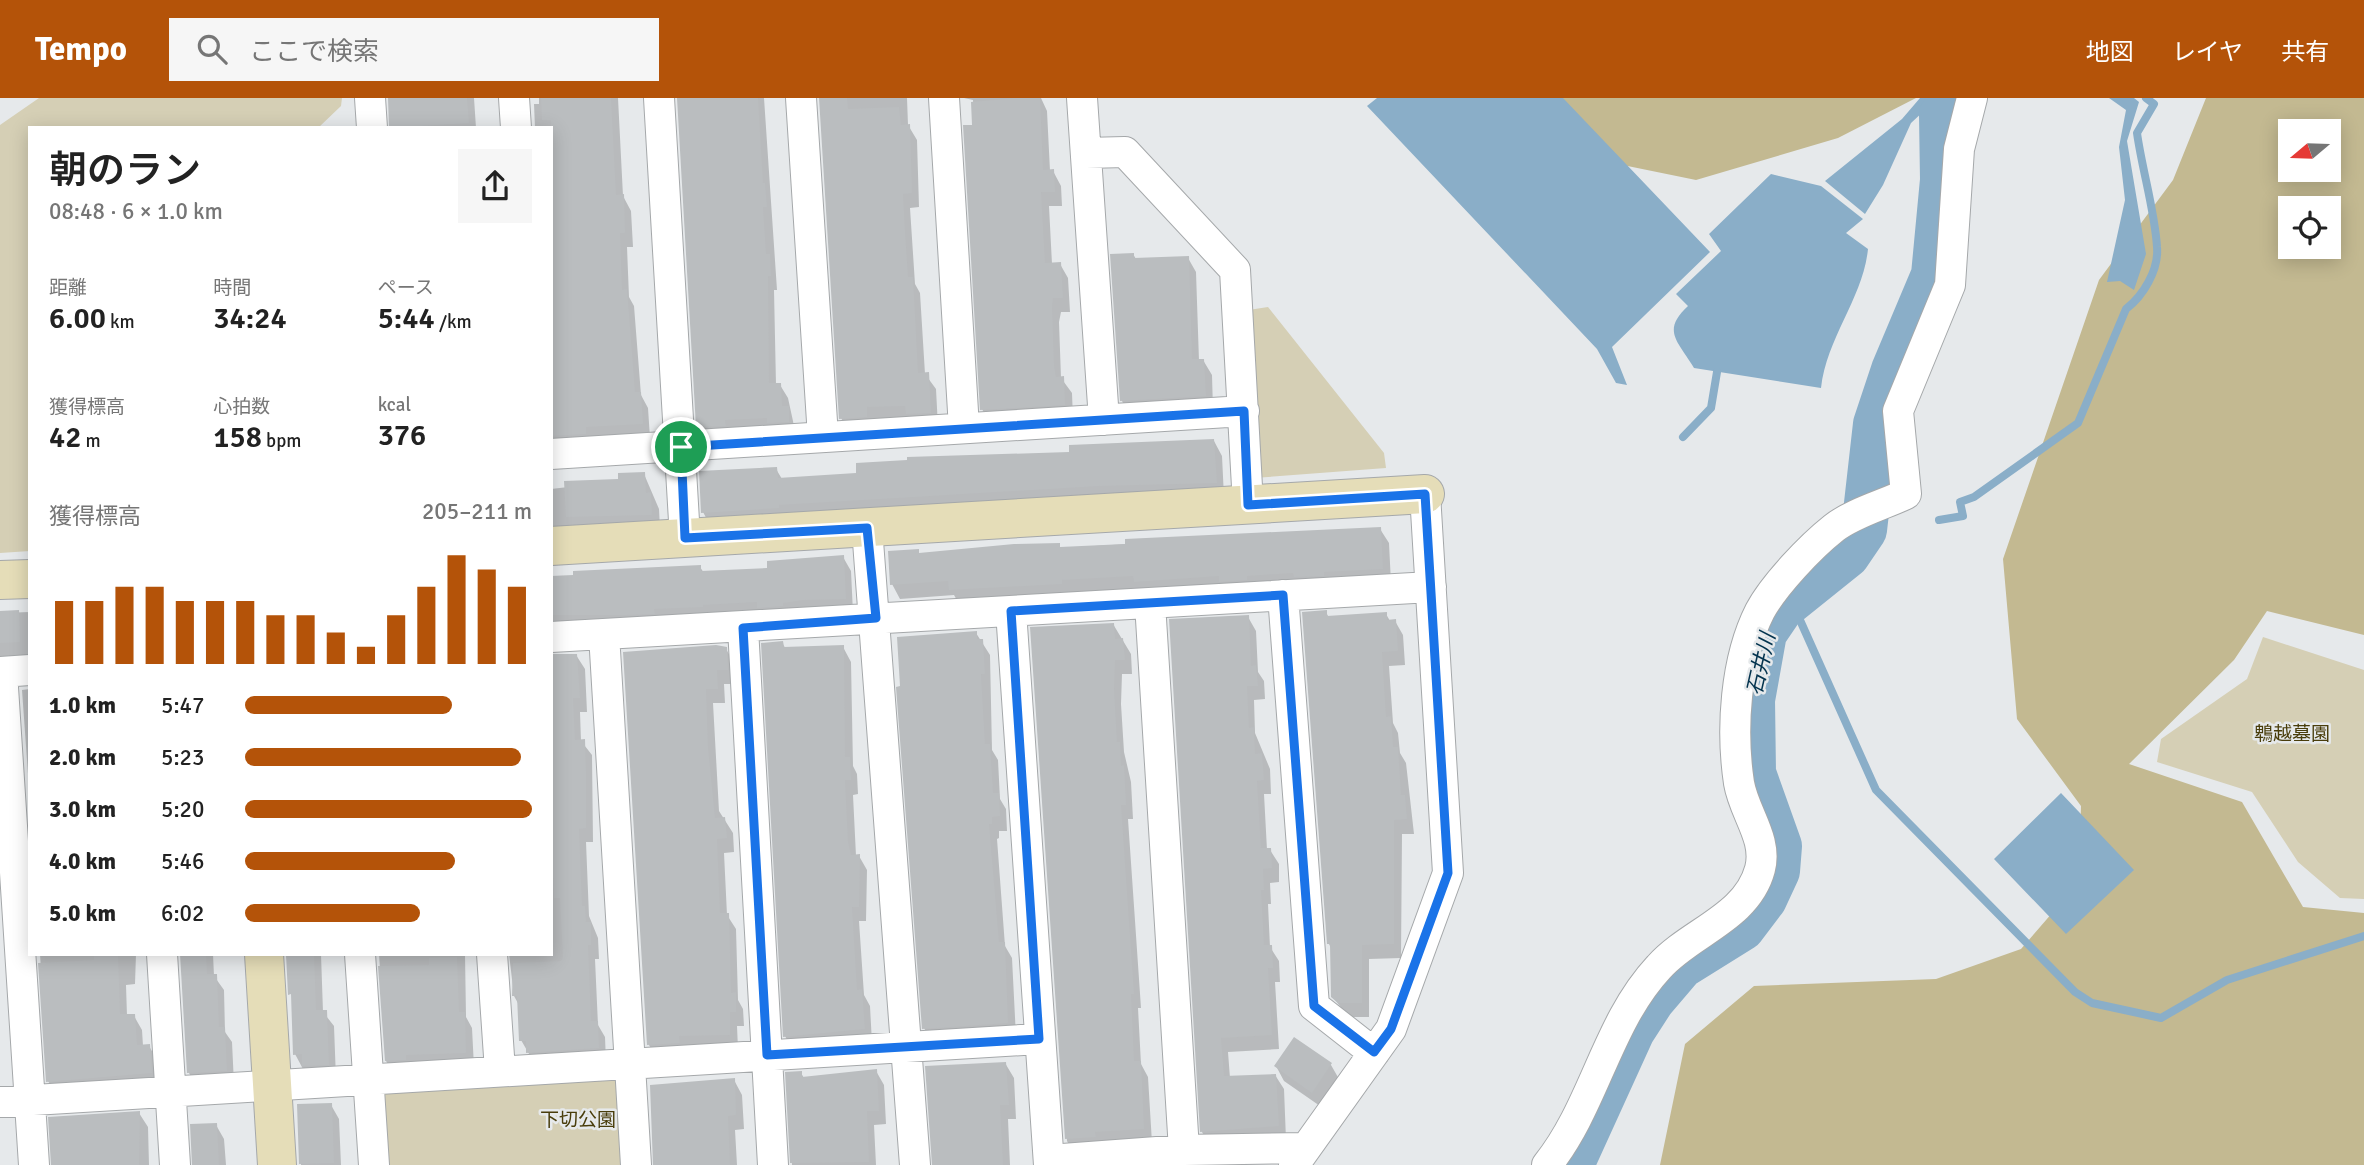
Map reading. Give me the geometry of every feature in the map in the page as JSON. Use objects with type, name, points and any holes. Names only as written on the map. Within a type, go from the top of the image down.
[{"type":"street","points":[[370,98],[372,126]]},
{"type":"street","points":[[514,98],[516,126]]},
{"type":"street","points":[[659,98],[685,538]]},
{"type":"street","points":[[801,98],[823,437]]},
{"type":"street","points":[[944,98],[964,428]]},
{"type":"street","points":[[1082,98],[1104,420]]},
{"type":"street","points":[[1547,1165],[1559,1150],[1587,1097],[1608,1045],[1630,1005],[1657,968],[1678,948],[1729,914],[1748,896],[1760,871],[1763,850],[1740,785],[1736,729],[1748,640],[1761,610],[1786,576],[1835,527],[1906,494],[1898,411],[1950,285],[1959,149],[1972,98]]},
{"type":"street","points":[[1086,153],[1125,152],[1235,270],[1248,505]]},
{"type":"street","points":[[553,454],[1244,411]]},
{"type":"street","points":[[553,546],[1425,494],[1448,873],[1391,1029],[1300,1156],[1184,1150],[1049,1162],[1011,611]]},
{"type":"street","points":[[867,528],[876,618],[915,1165]]},
{"type":"street","points":[[0,580],[28,579]]},
{"type":"street","points":[[553,637],[1431,587]]},
{"type":"street","points":[[1283,595],[1314,1006],[1374,1052]]},
{"type":"street","points":[[1150,603],[1184,1150]]},
{"type":"street","points":[[743,628],[773,1165]]},
{"type":"street","points":[[604,634],[636,1165]]},
{"type":"street","points":[[11,672],[34,1165]]},
{"type":"street","points":[[162,956],[175,1165]]},
{"type":"street","points":[[264,956],[277,1165]]},
{"type":"street","points":[[360,956],[373,1165]]},
{"type":"street","points":[[492,956],[500,1071]]},
{"type":"street","points":[[0,1102],[1039,1039]]},
{"type":"green space","points":[[39,98],[342,98],[341,106],[320,126],[28,126],[28,551],[0,553],[0,125]]},
{"type":"green space","points":[[1268,307],[1384,453],[1386,468],[1254,478],[1242,311]]},
{"type":"green space","name":"鵯越墓園","points":[[2263,637],[2364,670],[2364,899],[2340,898],[2298,862],[2252,792],[2157,762],[2161,739],[2247,679]]},
{"type":"green space","name":"下切公園","points":[[612,1074],[623,1085],[628,1165],[381,1165],[377,1099],[389,1086]]},
{"type":"shaded area","points":[[1552,98],[1916,98],[1838,138],[1696,180],[1608,162]]},
{"type":"shaded area","points":[[2206,98],[2364,98],[2364,635],[2267,611],[2234,660],[2129,764],[2242,802],[2303,907],[2364,913],[2364,1165],[1660,1165],[1685,1044],[1754,986],[1936,979],[2021,949],[2079,882],[2081,806],[2017,719],[2003,559],[2099,280],[2173,180]]},
{"type":"water","points":[[1377,98],[1563,98],[1710,252],[1612,347],[1627,385],[1616,383],[1597,349],[1367,106]]},
{"type":"water","points":[[1920,98],[1938,98],[1911,123],[1883,185],[1865,214],[1825,181],[1902,119]]},
{"type":"water","points":[[2109,98],[2134,98],[2139,102],[2127,141],[2146,254],[2134,290],[2120,281],[2107,282],[2125,200],[2119,147],[2126,110]]},
{"type":"water","points":[[1771,174],[1821,186],[1863,219],[1846,233],[1868,249],[1865,267],[1830,352],[1821,388],[1694,368],[1675,336],[1675,322],[1688,306],[1676,294],[1721,251],[1709,234]]},
{"type":"water","points":[[2061,793],[2134,870],[2066,934],[1994,859]]},
{"type":"building","points":[[388,98],[467,98],[469,123],[389,126]]},
{"type":"building","points":[[541,98],[611,98],[616,195],[624,194],[625,233],[620,233],[622,290],[627,289],[635,392],[641,392],[643,424],[586,427],[586,434],[553,436],[553,126],[551,120],[542,120]]},
{"type":"building","points":[[677,98],[758,98],[767,207],[763,207],[766,254],[770,254],[771,276],[768,276],[769,383],[781,383],[782,406],[789,406],[789,422],[767,423],[767,418],[725,420],[726,426],[696,427]]},
{"type":"building","points":[[819,98],[847,98],[848,109],[899,107],[901,125],[910,124],[912,193],[903,194],[908,277],[913,277],[918,373],[929,372],[931,413],[906,414],[905,406],[867,407],[867,417],[839,419]]},
{"type":"building","points":[[1040,98],[1043,170],[1054,169],[1055,192],[1041,192],[1045,263],[1061,262],[1063,298],[1053,298],[1052,306],[1054,365],[1056,377],[1064,376],[1065,405],[980,410],[963,125],[972,125],[971,102]]},
{"type":"building","points":[[1134,253],[1134,258],[1189,256],[1192,359],[1204,359],[1206,396],[1120,401],[1110,254]]},
{"type":"building","points":[[1214,439],[1217,483],[1099,486],[779,505],[779,508],[701,513],[699,471],[777,467],[778,478],[856,473],[856,463],[907,460],[907,457],[1069,452],[1069,445]]},
{"type":"building","points":[[645,472],[646,493],[651,492],[652,515],[566,517],[564,481],[618,479],[618,473]]},
{"type":"building","points":[[1381,527],[1383,569],[1324,572],[1324,576],[1294,577],[1293,573],[1247,576],[1247,580],[1219,582],[1219,576],[1134,582],[1133,576],[1062,580],[1062,584],[949,590],[948,581],[890,585],[888,551],[919,549],[919,553],[1014,544],[1060,543],[1060,547],[1125,544],[1125,539]]},
{"type":"building","points":[[844,555],[846,599],[803,600],[783,603],[783,606],[757,608],[757,602],[703,605],[654,609],[655,614],[553,615],[553,576],[573,575],[573,571],[701,565],[701,571],[767,568],[767,561]]},
{"type":"building","points":[[19,610],[20,642],[0,643],[0,611]]},
{"type":"building","points":[[1327,610],[1327,616],[1387,612],[1387,620],[1396,619],[1398,651],[1382,652],[1386,717],[1391,716],[1393,747],[1398,747],[1401,795],[1405,795],[1407,819],[1394,820],[1394,944],[1362,945],[1362,1003],[1338,1003],[1331,997],[1330,944],[1327,944],[1302,612]]},
{"type":"building","points":[[1249,615],[1251,666],[1256,665],[1258,686],[1247,686],[1249,728],[1254,727],[1255,754],[1262,753],[1264,780],[1257,781],[1261,848],[1271,848],[1272,868],[1263,869],[1264,890],[1261,890],[1264,945],[1272,945],[1273,968],[1268,968],[1272,1035],[1221,1038],[1224,1076],[1276,1074],[1279,1126],[1200,1132],[1169,619]]},
{"type":"building","points":[[1114,623],[1115,639],[1123,638],[1125,660],[1115,660],[1114,688],[1117,742],[1120,742],[1121,766],[1124,765],[1126,805],[1121,805],[1134,994],[1131,994],[1134,1061],[1141,1061],[1144,1129],[1095,1132],[1096,1137],[1065,1139],[1030,627]]},
{"type":"building","points":[[977,631],[977,639],[983,639],[985,674],[981,674],[985,744],[990,744],[993,793],[999,793],[1000,816],[992,817],[992,824],[989,824],[999,942],[1005,942],[1008,1023],[922,1029],[896,687],[900,686],[897,637]]},
{"type":"building","points":[[783,641],[784,647],[844,645],[845,757],[850,757],[851,780],[845,780],[848,842],[851,855],[860,854],[859,907],[852,907],[857,990],[862,989],[865,1029],[783,1037],[761,643]]},
{"type":"building","points":[[716,645],[727,647],[728,670],[717,670],[718,689],[706,689],[708,748],[715,818],[725,817],[727,838],[717,839],[720,913],[729,913],[731,993],[736,992],[736,1012],[730,1012],[730,1035],[679,1036],[680,1043],[647,1045],[623,652]]},
{"type":"building","points":[[553,654],[577,654],[580,698],[573,698],[575,740],[585,739],[586,773],[586,828],[579,829],[582,906],[585,906],[586,922],[591,922],[591,945],[588,945],[591,1021],[598,1021],[599,1048],[526,1053],[526,1041],[519,1041],[517,996],[512,996],[513,963],[561,961],[563,958],[560,898],[554,898]]},
{"type":"building","points":[[94,956],[118,956],[120,1014],[135,1014],[137,1045],[150,1044],[152,1073],[46,1082],[38,963],[94,960]]},
{"type":"building","points":[[180,956],[206,956],[207,974],[217,974],[219,1027],[225,1027],[227,1071],[187,1073]]},
{"type":"building","points":[[286,956],[314,956],[316,1010],[327,1010],[329,1065],[302,1066],[302,1054],[293,1055],[291,994],[288,995]]},
{"type":"building","points":[[457,957],[459,1012],[465,1012],[466,1053],[406,1055],[406,1060],[385,1061],[378,966],[429,965],[429,958]]},
{"type":"building","points":[[1294,1037],[1332,1063],[1312,1093],[1274,1066]]},
{"type":"building","points":[[1006,1062],[1009,1105],[1000,1105],[1003,1165],[932,1165],[925,1066]]},
{"type":"building","points":[[877,1069],[879,1111],[867,1111],[869,1162],[790,1163],[785,1072],[802,1071],[802,1077]]},
{"type":"building","points":[[735,1078],[736,1115],[728,1116],[730,1165],[653,1165],[650,1085]]},
{"type":"building","points":[[332,1103],[334,1163],[299,1164],[297,1104]]},
{"type":"building","points":[[140,1111],[139,1165],[51,1165],[48,1117]]},
{"type":"building","points":[[217,1123],[219,1165],[192,1165],[190,1124]]},
{"type":"waterway","name":"石井川","points":[[1571,1165],[1632,1031],[1652,1000],[1681,966],[1742,928],[1764,899],[1777,871],[1779,846],[1753,773],[1752,700],[1764,633],[1781,608],[1847,555],[1864,530],[1876,424],[1894,370],[1934,275],[1943,180],[1942,115],[1954,98]]},
{"type":"waterway","points":[[1939,520],[1963,516],[1960,502],[1974,497],[2078,423],[2126,309],[2149,282],[2157,247],[2137,133],[2154,104],[2146,98]]},
{"type":"waterway","points":[[1683,437],[1711,408],[1717,372]]},
{"type":"waterway","points":[[1791,600],[1876,790],[2075,992],[2092,1003],[2161,1018],[2227,980],[2364,936]]},
{"type":"route","points":[[1244,411],[1248,505],[1425,494],[1448,873],[1391,1029],[1374,1052],[1314,1006],[1283,595],[1011,611],[1039,1039],[767,1055],[743,628],[876,618],[867,528],[685,538],[681,447],[1244,411]]}]
